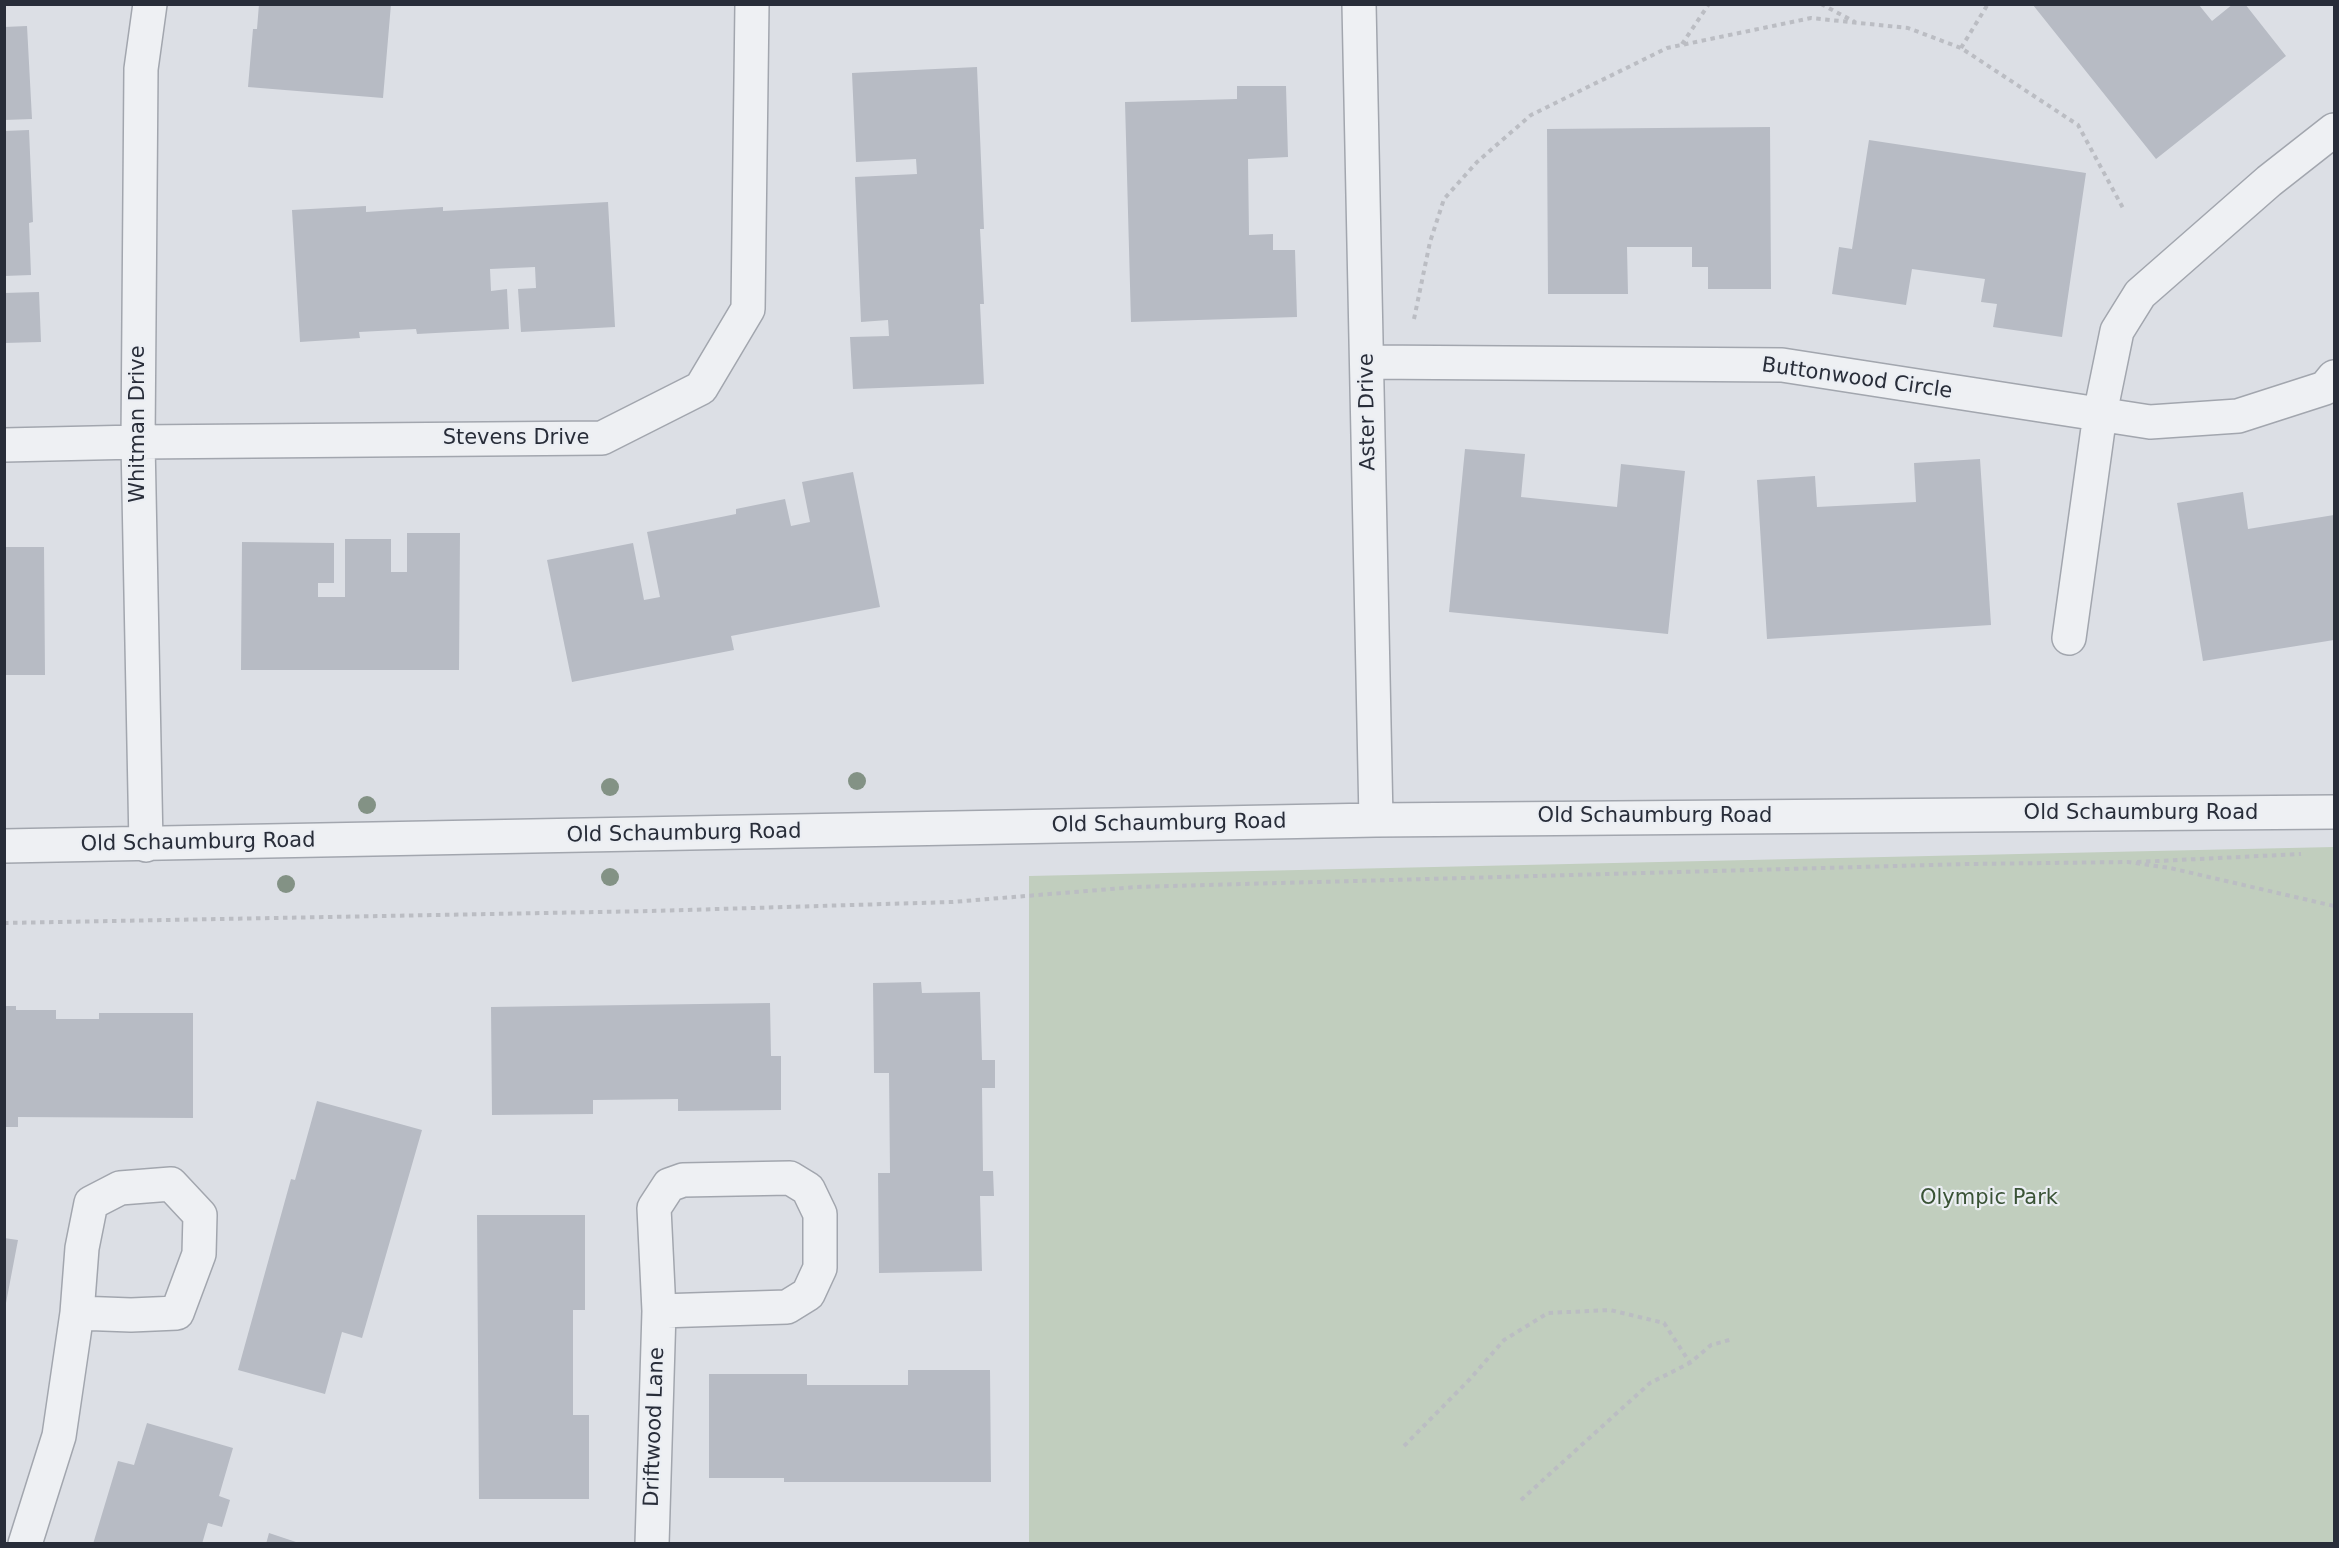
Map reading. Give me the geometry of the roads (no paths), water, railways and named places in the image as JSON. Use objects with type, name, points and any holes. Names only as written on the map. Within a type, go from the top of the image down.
[{"type":"street","name":"Whitman Drive","points":[[146,845],[138,442],[141,69],[150,4]]},
{"type":"street","name":"Stevens Drive","points":[[4,445],[602,438],[701,388],[748,309],[752,4]]},
{"type":"street","name":"Aster Drive","points":[[1359,4],[1376,820]]},
{"type":"street","points":[[2069,638],[2100,414],[2117,331],[2140,294],[2269,181],[2334,130]]},
{"type":"street","name":"Buttonwood Circle","points":[[1367,362],[1782,365],[2150,422],[2238,416],[2325,388],[2334,377]]},
{"type":"street","name":"Old Schaumburg Road","points":[[4,846],[1376,820],[2334,812]]},
{"type":"street","name":"Driftwood Lane","points":[[652,1544],[659,1311],[654,1208],[669,1185],[683,1180],[790,1178],[808,1189],[820,1214],[820,1268],[808,1294],[786,1307],[659,1311]]},
{"type":"street","points":[[24,1544],[59,1436],[77,1313],[82,1248],[91,1203],[120,1188],[171,1184],[200,1215],[199,1254],[177,1313],[131,1315],[77,1313]]},
{"type":"park label","name":"Olympic Park","points":[[1989,1199]]}]
